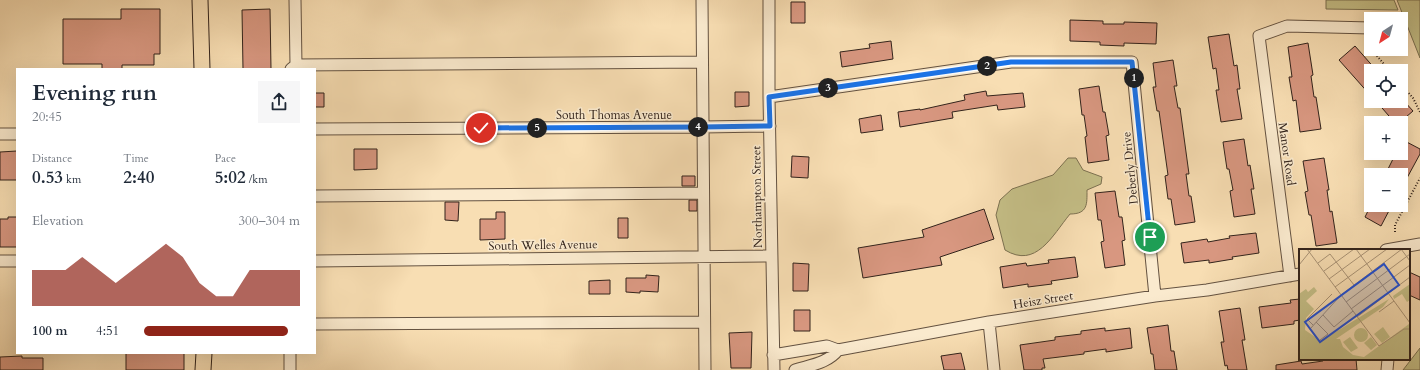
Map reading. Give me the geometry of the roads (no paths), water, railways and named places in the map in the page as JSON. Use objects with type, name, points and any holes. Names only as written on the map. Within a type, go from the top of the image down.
[{"type":"main road","points":[[200,0],[202,68]]},
{"type":"main road","points":[[203,370],[204,354]]},
{"type":"street","points":[[295,0],[294,67],[702,62]]},
{"type":"street","points":[[702,0],[705,370]]},
{"type":"street","name":"Northampton Street","points":[[769,0],[771,256],[774,370]]},
{"type":"street","name":"Manor Road","points":[[1295,275],[1259,36],[1287,26],[1364,28]]},
{"type":"street","name":"Deberly Drive","points":[[769,97],[1011,62],[1132,62],[1155,296]]},
{"type":"street","name":"South Thomas Avenue","points":[[316,129],[770,126]]},
{"type":"street","points":[[0,134],[16,134]]},
{"type":"street","points":[[316,196],[703,193]]},
{"type":"street","points":[[1392,249],[1420,244]]},
{"type":"street","name":"South Welles Avenue","points":[[316,261],[771,256]]},
{"type":"street","points":[[0,261],[16,261]]},
{"type":"street","name":"Heisz Street","points":[[795,370],[826,361],[838,350],[989,322],[1155,296],[1207,290],[1295,275]]},
{"type":"street","points":[[316,324],[704,322]]},
{"type":"street","points":[[989,322],[994,370]]},
{"type":"street","points":[[773,355],[827,346],[838,350]]},
{"type":"street","points":[[290,354],[290,370]]},
{"type":"street","points":[[1387,370],[1388,360]]}]
